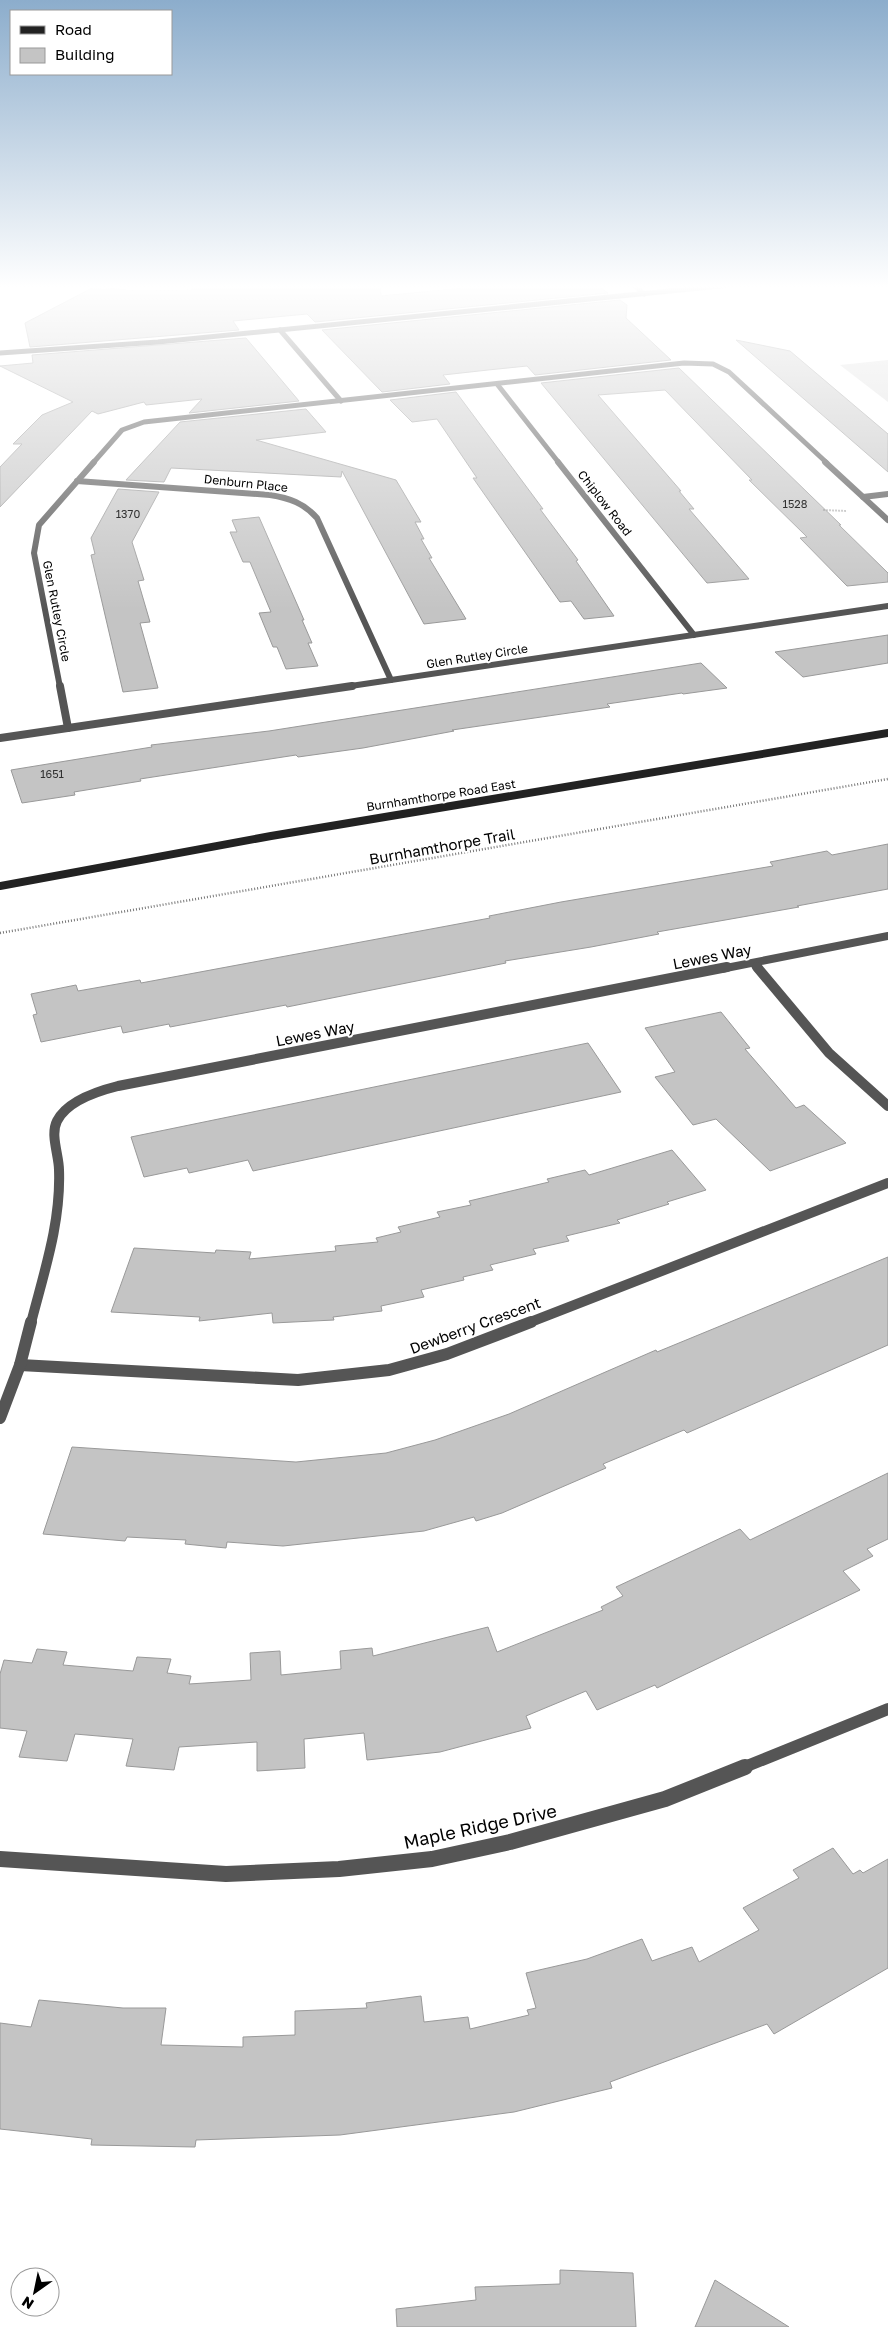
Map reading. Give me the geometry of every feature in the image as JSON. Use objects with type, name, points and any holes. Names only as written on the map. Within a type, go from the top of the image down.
[{"type":"main road","name":"Burnhamthorpe Road East","points":[[0,886],[271,836],[888,733]]},
{"type":"street","points":[[334,393],[341,401]]},
{"type":"street","name":"Glen Rutley Circle","points":[[68,728],[34,553],[39,525],[122,430],[144,422],[419,393]]},
{"type":"street","name":"Chiplow Road","points":[[505,393],[694,635]]},
{"type":"street","name":"Glen Rutley Circle","points":[[751,393],[888,520]]},
{"type":"street","name":"Denburn Place","points":[[77,482],[262,494],[292,498],[309,506],[317,518],[391,680]]},
{"type":"street","points":[[862,497],[888,494]]},
{"type":"street","name":"Glen Rutley Circle","points":[[0,738],[888,606]]},
{"type":"street","name":"Lewes Way","points":[[0,1418],[20,1365],[56,1228],[60,1196],[59,1159],[54,1132],[61,1116],[86,1097],[118,1086],[754,964],[888,936]]},
{"type":"street","points":[[754,964],[829,1053],[888,1106]]},
{"type":"street","name":"Dewberry Crescent","points":[[20,1365],[267,1380],[329,1378],[389,1370],[446,1354],[888,1183]]},
{"type":"street","name":"Maple Ridge Drive","points":[[0,1859],[226,1874],[339,1870],[432,1859],[510,1842],[664,1799],[888,1709]]},
{"type":"path","points":[[823,510],[851,511]]},
{"type":"path","name":"Burnhamthorpe Trail","points":[[0,933],[888,779]]},
{"type":"shaded area","points":[[876,393],[888,393],[888,402]]},
{"type":"building","points":[[54,393],[292,393],[299,401],[189,413],[202,399],[146,405],[144,402],[98,414],[92,411],[0,507],[0,467],[22,444],[13,444],[42,415],[73,402]]},
{"type":"building","points":[[456,393],[543,509],[540,509],[578,560],[576,561],[614,616],[584,619],[571,601],[560,602],[473,478],[477,478],[437,419],[412,422],[390,400]]},
{"type":"building","points":[[549,393],[630,393],[598,395],[681,491],[679,491],[694,509],[689,509],[749,579],[707,583]]},
{"type":"building","points":[[668,393],[704,393],[888,573],[888,582],[847,586],[800,538],[807,537],[749,480],[752,480]]},
{"type":"building","points":[[797,393],[839,393],[888,434],[888,472]]},
{"type":"building","points":[[306,409],[326,432],[256,440],[396,480],[421,522],[415,522],[424,539],[421,539],[432,558],[429,558],[466,619],[424,624],[342,471],[341,477],[171,468],[164,482],[126,480],[180,422]]},
{"type":"building","points":[[118,489],[159,492],[132,542],[144,580],[138,581],[150,622],[140,623],[158,688],[123,692],[91,555],[95,554],[91,538]]},
{"type":"building","points":[[259,517],[304,620],[302,620],[312,643],[308,643],[318,666],[286,669],[277,647],[273,647],[259,613],[271,612],[250,562],[243,562],[230,532],[237,532],[232,520]]},
{"type":"building","points":[[888,635],[888,663],[803,677],[775,652]]},
{"type":"building","points":[[701,663],[727,688],[607,704],[610,707],[452,730],[454,731],[363,748],[298,757],[296,755],[140,779],[141,781],[74,792],[75,795],[22,803],[11,770],[152,747],[151,745],[269,731]]},
{"type":"building","points":[[888,844],[888,889],[797,906],[799,907],[657,932],[659,934],[591,947],[505,961],[506,963],[287,1007],[286,1005],[170,1027],[169,1024],[123,1033],[121,1026],[41,1042],[33,1015],[37,1014],[31,994],[76,985],[78,991],[140,980],[141,983],[490,918],[489,916],[561,902],[773,866],[770,862],[827,851],[832,855]]},
{"type":"building","points":[[721,1012],[750,1048],[745,1049],[796,1108],[804,1105],[846,1143],[770,1171],[716,1119],[693,1125],[655,1077],[675,1072],[645,1028]]},
{"type":"building","points":[[588,1043],[621,1092],[253,1171],[248,1160],[189,1173],[187,1168],[144,1177],[131,1137]]},
{"type":"building","points":[[672,1150],[706,1190],[617,1220],[620,1223],[566,1236],[569,1241],[533,1249],[536,1254],[490,1265],[493,1270],[463,1277],[464,1280],[421,1290],[424,1297],[381,1306],[382,1311],[333,1317],[334,1320],[273,1323],[272,1313],[199,1321],[200,1317],[111,1312],[134,1248],[215,1253],[216,1250],[251,1252],[249,1259],[336,1251],[335,1246],[378,1242],[376,1238],[401,1232],[398,1227],[440,1217],[437,1212],[471,1205],[469,1201],[549,1182],[547,1179],[585,1170],[589,1175]]},
{"type":"building","points":[[888,1257],[888,1345],[687,1433],[684,1430],[603,1464],[606,1468],[502,1513],[476,1521],[474,1517],[424,1531],[283,1546],[227,1542],[226,1548],[185,1544],[186,1540],[127,1537],[125,1541],[43,1534],[72,1447],[296,1462],[386,1453],[435,1440],[509,1414],[656,1350],[657,1352]]},
{"type":"building","points":[[888,1473],[888,1539],[867,1549],[873,1556],[843,1571],[860,1590],[657,1688],[655,1685],[597,1710],[586,1691],[526,1716],[531,1728],[440,1752],[367,1760],[364,1733],[304,1739],[305,1768],[257,1771],[257,1742],[179,1747],[174,1770],[126,1766],[133,1739],[75,1734],[67,1761],[19,1757],[27,1731],[0,1728],[0,1674],[4,1660],[32,1663],[37,1649],[67,1652],[63,1665],[133,1671],[137,1657],[171,1659],[167,1673],[191,1676],[189,1684],[251,1680],[250,1653],[280,1651],[281,1675],[341,1669],[340,1651],[372,1648],[373,1656],[488,1627],[497,1652],[603,1610],[601,1607],[623,1596],[616,1587],[740,1529],[750,1540]]},
{"type":"building","points":[[833,1848],[853,1874],[860,1870],[863,1873],[888,1859],[888,1968],[774,2034],[767,2024],[610,2082],[612,2088],[514,2112],[340,2135],[196,2140],[195,2147],[91,2145],[92,2139],[0,2129],[0,2023],[31,2027],[39,2000],[123,2008],[166,2008],[161,2045],[243,2047],[243,2037],[295,2035],[295,2011],[367,2008],[366,2003],[421,1996],[424,2022],[468,2017],[470,2029],[529,2015],[527,2010],[536,2008],[526,1973],[587,1959],[642,1939],[652,1961],[692,1947],[699,1962],[759,1930],[743,1908],[799,1878],[793,1870]]},
{"type":"building","points":[[560,2270],[633,2273],[636,2327],[397,2327],[396,2309],[476,2300],[475,2287],[560,2284]]},
{"type":"building","points":[[715,2280],[789,2327],[695,2327]]}]
